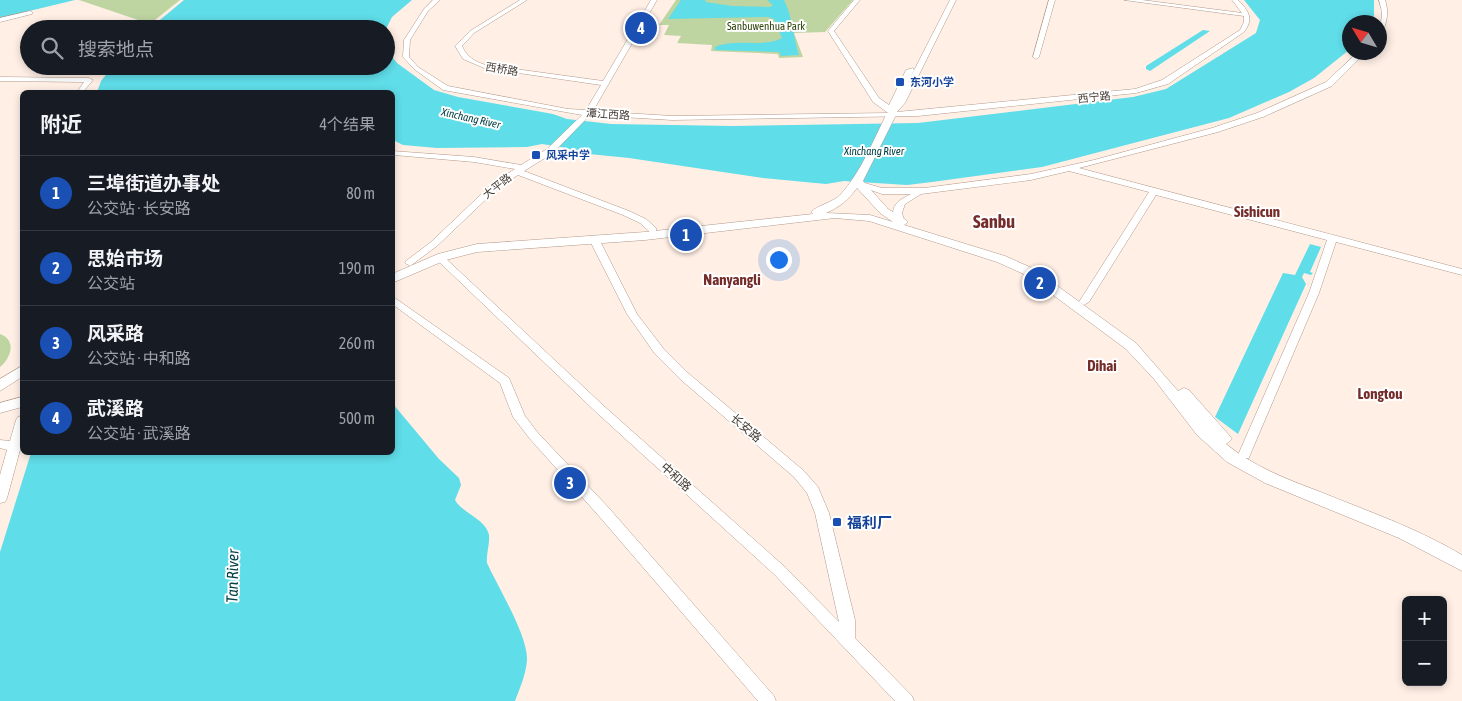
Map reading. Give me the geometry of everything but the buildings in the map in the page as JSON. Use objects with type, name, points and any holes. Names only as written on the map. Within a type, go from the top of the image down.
[{"type":"main road","points":[[395,270],[447,248],[478,242],[653,230],[818,212],[841,201],[858,183],[890,112]]},
{"type":"main road","points":[[858,183],[884,211],[899,220],[1016,259],[1036,269],[1084,302],[1140,344],[1170,375],[1214,429],[1244,455],[1288,478],[1408,524],[1462,553]]},
{"type":"main road","points":[[395,278],[440,258],[477,248],[645,236],[835,215],[864,215],[874,210],[875,201]]},
{"type":"main road","points":[[855,216],[957,244],[1006,261],[1030,272],[1131,346],[1159,376],[1202,431],[1233,458],[1271,479],[1405,533],[1435,547],[1462,564]]},
{"type":"main road","points":[[0,386],[20,371]]},
{"type":"main road","points":[[0,402],[20,396]]},
{"type":"main road","points":[[0,408],[20,403]]},
{"type":"street","name":"潭江西路","points":[[437,0],[426,10],[407,40],[405,47],[406,57],[416,68],[446,88],[588,113],[672,118],[890,112]]},
{"type":"street","name":"西桥路","points":[[524,0],[467,36],[458,46],[462,54],[472,62],[484,66],[605,83]]},
{"type":"street","name":"大平路","points":[[410,263],[434,244],[488,191],[550,151],[588,113],[654,0]]},
{"type":"street","points":[[857,0],[831,31],[876,100],[890,112]]},
{"type":"street","points":[[890,112],[947,0]]},
{"type":"street","points":[[890,112],[903,100],[953,0]]},
{"type":"street","points":[[1036,58],[1052,0]]},
{"type":"street","points":[[1127,0],[1247,15]]},
{"type":"street","points":[[1235,0],[1247,15]]},
{"type":"street","points":[[1382,0],[1384,15]]},
{"type":"street","points":[[0,20],[30,13]]},
{"type":"street","name":"西宁路","points":[[890,112],[1090,97],[1153,87],[1165,82],[1239,34],[1248,23],[1247,15]]},
{"type":"street","points":[[899,220],[897,213],[901,202],[911,195],[1031,177],[1200,134],[1260,115],[1329,84],[1354,60]]},
{"type":"street","points":[[1,79],[89,80],[82,90]]},
{"type":"street","points":[[395,152],[430,158],[493,161],[626,212],[643,221],[653,230]]},
{"type":"street","points":[[1070,168],[1462,272]]},
{"type":"street","points":[[858,183],[882,191],[924,192]]},
{"type":"street","points":[[1084,302],[1154,191]]},
{"type":"street","name":"长安路","points":[[594,239],[632,314],[659,351],[684,376],[799,474],[813,491],[822,512],[848,620],[847,640]]},
{"type":"street","points":[[1244,455],[1314,293],[1332,239]]},
{"type":"street","name":"中和路","points":[[440,258],[601,410],[780,572],[906,701]]},
{"type":"street","points":[[395,301],[505,381],[518,417],[768,701]]},
{"type":"street","points":[[0,498],[20,429]]},
{"type":"street","points":[[0,444],[16,447]]},
{"type":"green space","points":[[79,0],[180,0],[155,20],[138,20]]},
{"type":"green space","name":"Sanbuwenhua Park","points":[[676,0],[853,0],[825,32],[794,33],[803,57],[779,58],[778,54],[711,51],[712,45],[677,43],[681,36],[664,35],[669,25],[659,25]]},
{"type":"green space","points":[[0,334],[9,340],[10,349],[7,359],[0,367]]},
{"type":"water","points":[[0,0],[75,0],[0,18]]},
{"type":"water","points":[[184,0],[412,0],[390,20],[160,20]]},
{"type":"water","points":[[681,0],[705,0],[706,2],[732,6],[770,7],[773,5],[767,0],[784,0],[799,55],[781,56],[779,52],[715,50],[715,47],[723,44],[767,42],[782,38],[774,19],[768,17],[668,19]]},
{"type":"water","name":"Xinchang River","points":[[1244,0],[1374,0],[1374,15],[1342,15],[1342,56],[1314,78],[1289,92],[1229,118],[1042,167],[907,185],[844,181],[826,184],[763,178],[629,158],[579,153],[567,148],[542,144],[527,147],[437,148],[403,145],[395,141],[395,90],[98,90],[106,75],[395,75],[395,60],[434,90],[458,97],[553,114],[567,119],[611,124],[733,126],[918,123],[1133,97],[1166,89],[1256,33],[1260,20]]},
{"type":"water","points":[[1203,30],[1210,31],[1150,71],[1146,69],[1146,66]]},
{"type":"water","points":[[1310,244],[1321,247],[1310,272],[1313,273],[1311,275],[1304,273],[1302,277],[1306,284],[1238,434],[1215,417],[1283,273],[1295,275]]},
{"type":"water","name":"Tan River","points":[[395,406],[439,459],[459,478],[461,485],[455,500],[458,505],[479,520],[487,529],[489,538],[487,563],[523,638],[527,660],[525,670],[515,701],[0,701],[0,552],[30,455],[395,455]]},
{"type":"place","name":"武溪路","points":[[641,28]]},
{"type":"place","name":"东河小学","points":[[900,82]]},
{"type":"place","name":"风采中学","points":[[536,155]]},
{"type":"place","name":"三埠街道办事处","points":[[686,235]]},
{"type":"place","name":"思始市场","points":[[1040,283]]},
{"type":"place","name":"风采路","points":[[570,483]]},
{"type":"place","name":"福利厂","points":[[837,522]]},
{"type":"district","name":"Sishicun","points":[[1257,211]]},
{"type":"district","name":"Sanbu","points":[[994,221]]},
{"type":"district","name":"Nanyangli","points":[[732,279]]},
{"type":"district","name":"Dihai","points":[[1102,365]]},
{"type":"district","name":"Longtou","points":[[1380,393]]}]
